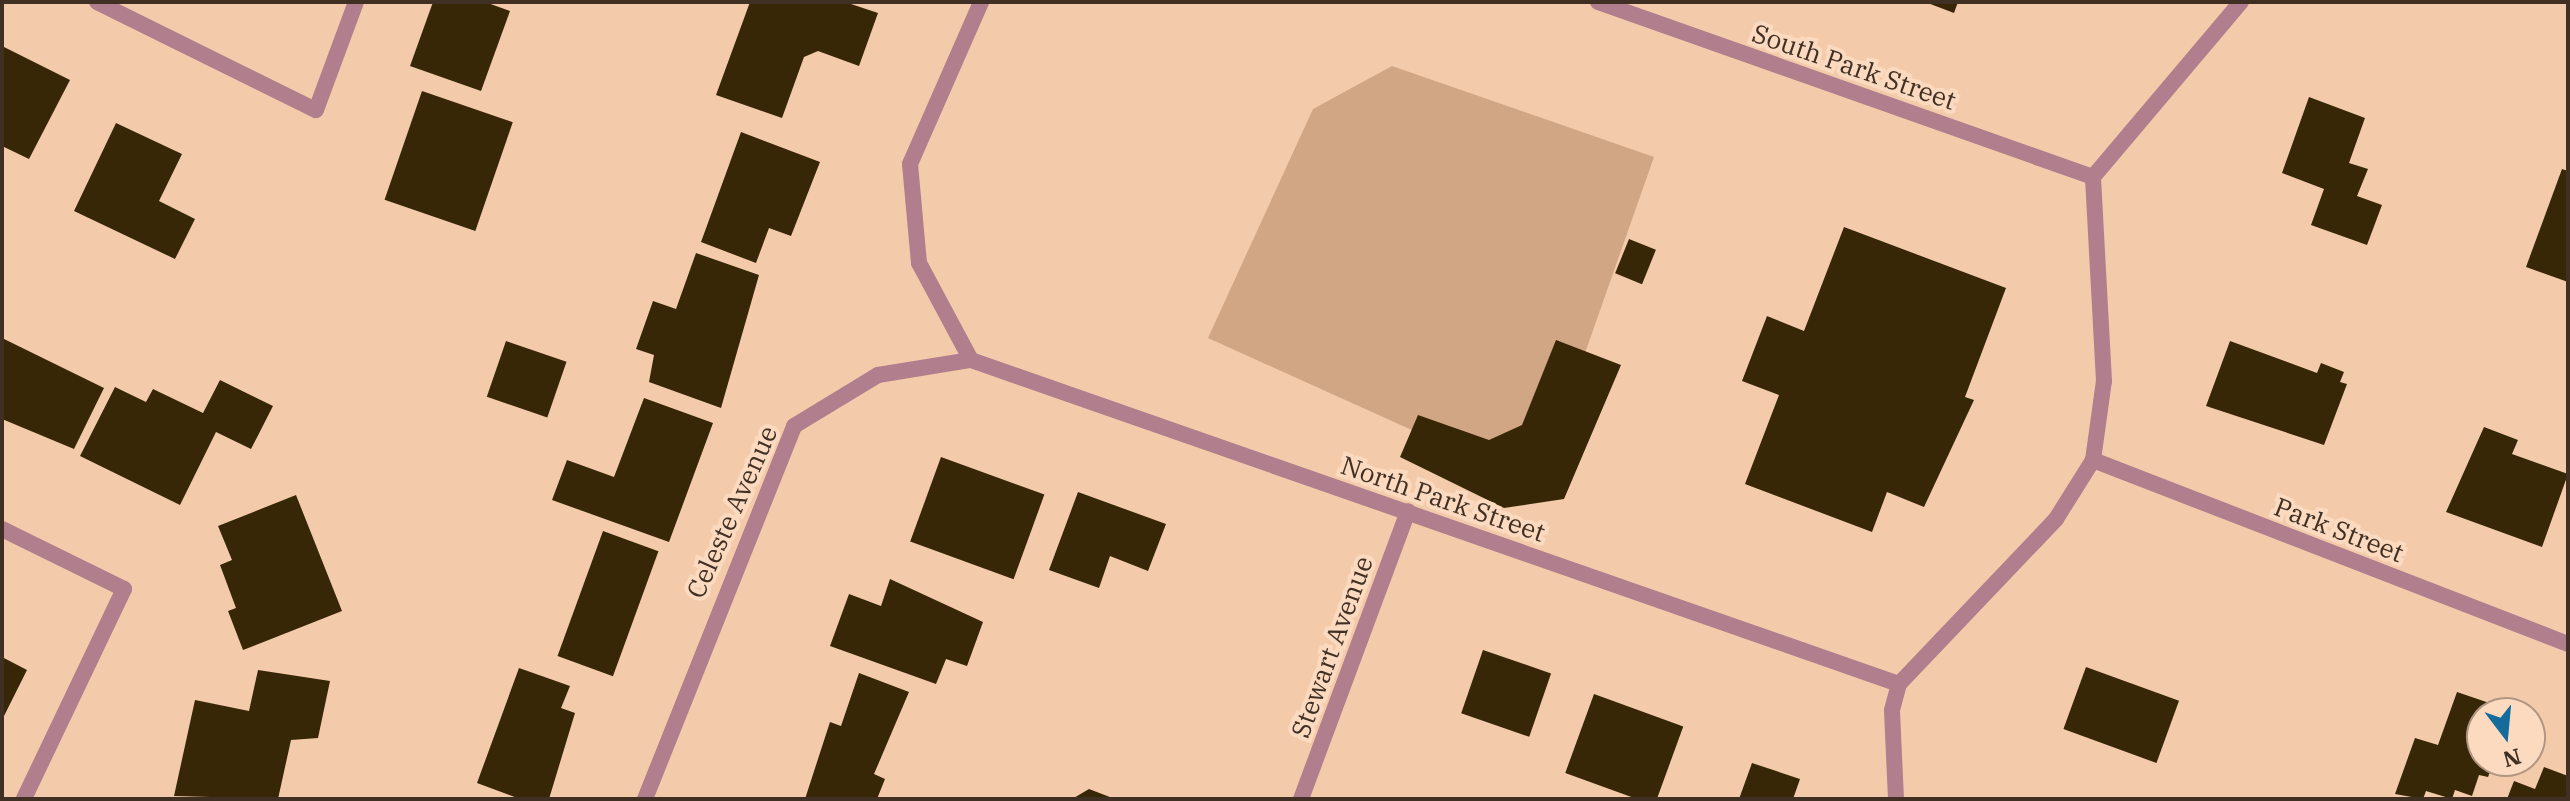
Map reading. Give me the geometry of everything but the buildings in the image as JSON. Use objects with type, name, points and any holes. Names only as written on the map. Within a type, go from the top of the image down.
[{"type":"street","points":[[97,2],[316,110],[356,2]]},
{"type":"street","points":[[971,360],[919,263],[910,164],[981,2]]},
{"type":"street","name":"South Park Street","points":[[1598,2],[2093,177]]},
{"type":"street","points":[[1896,799],[1892,710],[1899,684],[2056,519],[2093,460],[2104,381],[2093,177],[2241,2]]},
{"type":"street","name":"North Park Street","points":[[971,360],[1899,684]]},
{"type":"street","name":"Celeste Avenue","points":[[645,799],[794,426],[878,375],[971,360]]},
{"type":"street","name":"Park Street","points":[[2093,460],[2568,644]]},
{"type":"street","name":"Stewart Avenue","points":[[1301,799],[1408,511]]},
{"type":"street","points":[[2,529],[124,589],[24,799]]},
{"type":"shaded area","points":[[1392,66],[1654,157],[1547,461],[1507,473],[1208,338],[1313,109]]}]
